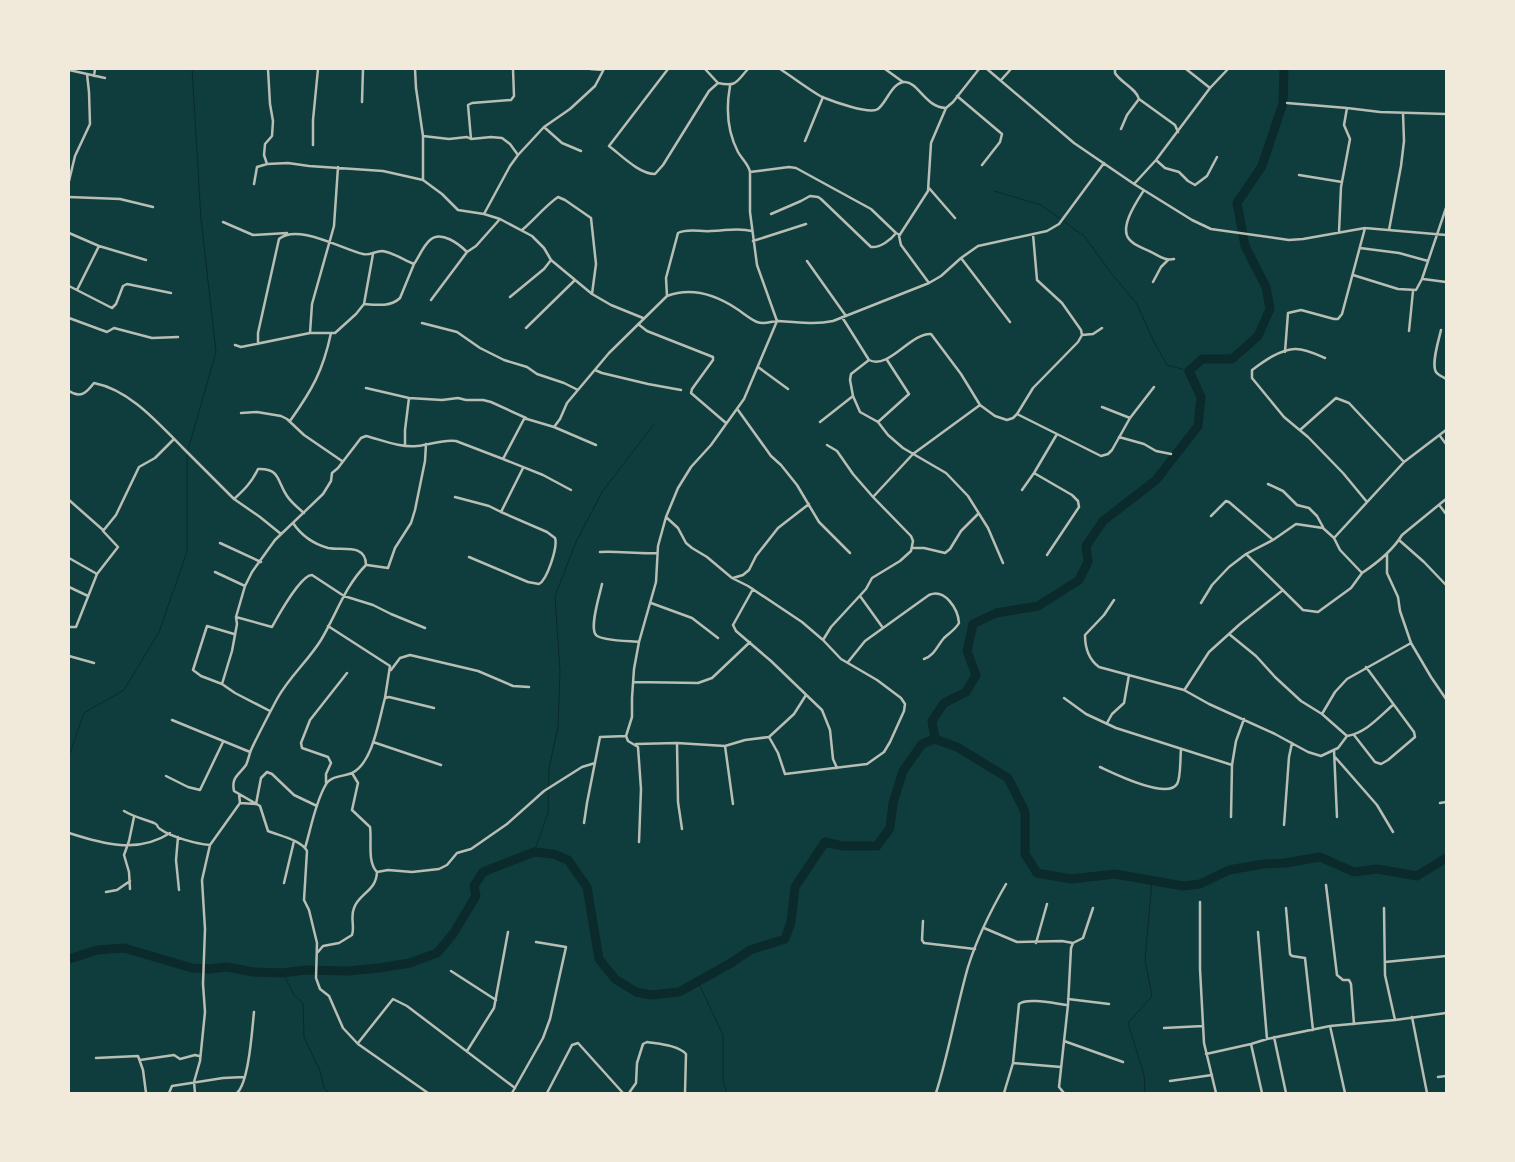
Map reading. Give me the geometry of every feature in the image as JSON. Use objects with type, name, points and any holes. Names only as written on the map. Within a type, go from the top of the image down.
[{"type":"street","points":[[94,76],[95,69]]},
{"type":"street","points":[[267,164],[264,155],[265,144],[272,136],[274,121],[270,104],[268,69]]},
{"type":"street","points":[[313,145],[313,120],[318,69]]},
{"type":"street","points":[[362,102],[363,69]]},
{"type":"street","points":[[415,69],[423,136],[424,180]]},
{"type":"street","points":[[471,140],[468,105],[472,103],[511,100],[514,96],[513,69]]},
{"type":"street","points":[[484,214],[518,155],[544,127],[570,109],[595,86],[603,69],[590,69]]},
{"type":"street","points":[[668,69],[609,146],[638,168],[650,174],[655,174],[663,165],[709,91],[718,83]]},
{"type":"street","points":[[705,69],[718,83],[730,86],[736,83],[748,69]]},
{"type":"street","points":[[780,69],[823,97],[863,110],[872,111],[878,109],[895,86],[903,82]]},
{"type":"street","points":[[885,69],[903,82],[911,84],[934,105],[946,108]]},
{"type":"street","points":[[929,283],[901,245],[900,235],[922,202],[928,188],[931,144],[946,108],[979,69]]},
{"type":"street","points":[[987,69],[1074,143],[1134,184],[1211,229],[1276,239],[1303,240],[1365,228],[1446,235]]},
{"type":"street","points":[[1002,80],[1011,69]]},
{"type":"street","points":[[1115,69],[1119,79],[1138,95],[1139,99],[1174,125],[1178,132]]},
{"type":"street","points":[[1186,69],[1210,88]]},
{"type":"street","points":[[1134,184],[1156,160],[1210,88],[1228,69]]},
{"type":"street","points":[[69,70],[105,78]]},
{"type":"street","points":[[69,181],[75,156],[90,124],[90,92],[87,74]]},
{"type":"street","points":[[626,736],[632,717],[639,642],[656,582],[657,553],[666,517],[678,488],[691,467],[711,445],[744,400],[777,321],[757,265],[750,212],[749,167],[734,144],[729,130],[730,86]]},
{"type":"street","points":[[957,96],[1002,134],[1000,142],[982,165]]},
{"type":"street","points":[[805,141],[823,97]]},
{"type":"street","points":[[1121,129],[1127,115],[1139,99]]},
{"type":"street","points":[[1288,103],[1380,112],[1446,114]]},
{"type":"street","points":[[1339,232],[1342,182],[1350,138],[1344,125],[1344,116],[1347,108]]},
{"type":"street","points":[[1389,230],[1401,166],[1404,140],[1403,113]]},
{"type":"street","points":[[544,127],[562,143],[581,151]]},
{"type":"street","points":[[423,136],[449,139],[466,137],[471,140],[492,137],[502,138],[510,144],[518,155]]},
{"type":"street","points":[[1156,160],[1165,168],[1179,172],[1195,185],[1207,176],[1217,157]]},
{"type":"street","points":[[254,184],[257,168],[267,164],[288,163],[383,171],[424,180],[458,210],[484,214],[500,219],[532,236],[544,248],[551,260],[592,294],[611,305],[644,318]]},
{"type":"street","points":[[554,427],[567,403],[609,353],[667,296],[678,292],[692,291],[713,297],[734,307],[756,322],[769,323],[777,321],[819,324],[846,316],[929,283],[941,276],[978,246],[1047,231],[1059,224],[1104,163]]},
{"type":"street","points":[[310,333],[313,297],[330,243],[335,220],[338,167]]},
{"type":"street","points":[[750,172],[789,167],[796,168],[871,209],[900,235]]},
{"type":"street","points":[[1299,175],[1342,182]]},
{"type":"street","points":[[928,188],[955,218]]},
{"type":"street","points":[[1144,190],[1134,204],[1125,231],[1128,239],[1168,260],[1174,260]]},
{"type":"street","points":[[772,214],[810,196],[815,196],[821,199],[871,247],[880,246],[896,233]]},
{"type":"street","points":[[69,197],[120,199],[153,207]]},
{"type":"street","points":[[522,230],[558,197],[591,218],[596,264],[592,294]]},
{"type":"street","points":[[1353,275],[1398,289],[1413,291],[1418,288],[1446,208]]},
{"type":"street","points":[[431,300],[467,252],[476,246],[500,219]]},
{"type":"street","points":[[223,222],[253,234],[291,233],[330,243],[365,255],[378,251],[387,252],[414,264]]},
{"type":"street","points":[[753,241],[806,224]]},
{"type":"street","points":[[1285,352],[1288,313],[1300,310],[1334,320],[1338,319],[1342,314],[1365,228]]},
{"type":"street","points":[[667,296],[666,278],[678,233],[733,229],[752,231]]},
{"type":"street","points":[[69,233],[99,246],[146,260]]},
{"type":"street","points":[[258,343],[258,333],[279,239],[291,233]]},
{"type":"street","points":[[842,317],[870,360],[875,362],[881,363],[920,336],[931,334],[961,374],[980,404],[995,416],[1007,420],[1013,418],[1018,414],[1033,388],[1078,342],[1082,335],[1081,330],[1062,304],[1037,280],[1033,234]]},
{"type":"street","points":[[364,304],[388,305],[396,303],[400,298],[414,264],[430,240],[436,236],[445,237],[467,252]]},
{"type":"street","points":[[77,290],[99,246]]},
{"type":"street","points":[[1360,248],[1399,253],[1428,261]]},
{"type":"street","points":[[235,346],[240,347],[310,333],[335,333],[364,304],[373,254]]},
{"type":"street","points":[[961,258],[1010,322]]},
{"type":"street","points":[[510,297],[544,269],[551,260]]},
{"type":"street","points":[[1153,282],[1161,267],[1168,260]]},
{"type":"street","points":[[807,261],[846,316]]},
{"type":"street","points":[[1422,279],[1446,282]]},
{"type":"street","points":[[526,328],[575,280]]},
{"type":"street","points":[[69,286],[112,308],[116,304],[123,286],[127,284],[171,293]]},
{"type":"street","points":[[1409,331],[1413,291]]},
{"type":"street","points":[[69,318],[107,332],[114,328],[152,338],[178,337]]},
{"type":"street","points":[[422,323],[457,332],[480,348],[504,360],[527,367],[537,374],[555,379],[578,390]]},
{"type":"street","points":[[638,324],[647,331],[713,357],[713,360],[692,389],[692,393],[726,423]]},
{"type":"street","points":[[1082,335],[1093,334],[1102,328]]},
{"type":"street","points":[[1441,330],[1434,359],[1434,370],[1446,379]]},
{"type":"street","points":[[290,422],[311,391],[326,359],[331,333]]},
{"type":"street","points":[[1325,358],[1294,349],[1269,357],[1252,370],[1252,378],[1284,418],[1300,430],[1343,473],[1367,502]]},
{"type":"street","points":[[870,360],[851,374],[850,380],[853,396],[860,412],[878,422],[888,435],[913,454],[946,473],[968,496],[988,528],[1003,563]]},
{"type":"street","points":[[878,422],[909,394],[886,360]]},
{"type":"street","points":[[758,367],[788,389]]},
{"type":"street","points":[[595,370],[648,384],[681,390]]},
{"type":"street","points":[[69,391],[82,395],[94,383],[112,388],[131,399],[234,499],[281,534]]},
{"type":"street","points":[[1018,414],[1101,456],[1108,454],[1112,450],[1130,418],[1154,387]]},
{"type":"street","points":[[366,388],[409,398],[442,400],[458,398],[492,402],[527,419],[554,427],[596,445]]},
{"type":"street","points":[[820,422],[853,396]]},
{"type":"street","points":[[405,445],[409,398]]},
{"type":"street","points":[[1300,430],[1336,398],[1349,403],[1404,462]]},
{"type":"street","points":[[873,497],[913,454],[980,404]]},
{"type":"street","points":[[1102,407],[1130,418]]},
{"type":"street","points":[[738,410],[771,456],[789,474],[819,522],[850,553]]},
{"type":"street","points":[[241,413],[265,412],[280,416],[342,461]]},
{"type":"street","points":[[503,460],[522,422],[527,419]]},
{"type":"street","points":[[1334,538],[1404,462],[1446,430]]},
{"type":"street","points":[[1022,490],[1034,474],[1056,434]]},
{"type":"street","points":[[222,684],[232,651],[236,617],[245,586],[252,572],[274,540],[323,494],[331,481],[332,473],[361,438],[366,436],[417,446],[448,440],[456,441],[543,475],[571,490]]},
{"type":"street","points":[[1440,436],[1446,444]]},
{"type":"street","points":[[1119,437],[1144,444],[1156,451],[1171,454]]},
{"type":"street","points":[[104,531],[116,516],[139,467],[155,458],[174,439]]},
{"type":"street","points":[[366,565],[388,568],[395,548],[411,523],[425,461],[426,444]]},
{"type":"street","points":[[823,640],[831,627],[860,596],[872,578],[900,561],[913,548],[911,536],[873,497],[853,474],[837,451],[827,445]]},
{"type":"street","points":[[501,512],[523,468]]},
{"type":"street","points":[[234,499],[254,479],[258,469],[268,469],[277,475],[288,497],[304,513]]},
{"type":"street","points":[[1034,474],[1072,495],[1078,501],[1079,506],[1047,555]]},
{"type":"street","points":[[1268,484],[1283,491],[1297,505],[1309,508],[1318,516],[1323,528],[1334,538],[1340,550],[1362,573]]},
{"type":"street","points":[[455,496],[489,506],[547,532],[555,538],[556,546],[545,579],[538,584],[528,582],[469,557]]},
{"type":"street","points":[[1246,554],[1303,610],[1318,612],[1351,588],[1362,573],[1373,566],[1408,530],[1440,506],[1446,499]]},
{"type":"street","points":[[69,500],[104,531],[118,547],[96,574],[76,627],[69,627]]},
{"type":"street","points":[[1211,516],[1226,501],[1229,502],[1273,540]]},
{"type":"street","points":[[732,578],[743,575],[749,570],[756,556],[778,528],[809,504]]},
{"type":"street","points":[[1440,506],[1446,514]]},
{"type":"street","points":[[913,548],[944,553],[950,549],[961,531],[978,514]]},
{"type":"street","points":[[666,517],[678,528],[686,543],[707,557],[732,578],[753,589],[802,622],[823,640],[837,656],[901,698],[906,704],[884,752],[867,764],[785,774],[778,753],[769,737]]},
{"type":"street","points":[[293,523],[301,534],[328,548],[357,550],[362,554],[366,565]]},
{"type":"street","points":[[1201,603],[1212,585],[1229,567],[1246,554],[1273,540],[1296,524],[1323,528]]},
{"type":"street","points":[[1399,540],[1446,585]]},
{"type":"street","points":[[220,543],[260,562]]},
{"type":"street","points":[[600,552],[657,553]]},
{"type":"street","points":[[1387,552],[1387,573],[1394,586],[1411,643],[1430,677],[1446,699]]},
{"type":"street","points":[[69,558],[96,574]]},
{"type":"street","points":[[306,848],[268,831],[260,806],[234,791],[234,779],[238,772],[246,765],[250,752],[270,711],[291,677],[310,655],[352,582],[366,565]]},
{"type":"street","points":[[215,572],[245,586]]},
{"type":"street","points":[[236,617],[272,627],[285,603],[308,575],[312,575],[344,596],[373,605],[425,628]]},
{"type":"street","points":[[602,584],[593,626],[595,634],[605,639],[639,642]]},
{"type":"street","points":[[69,587],[88,596]]},
{"type":"street","points":[[753,589],[734,625],[736,631],[822,710],[830,730],[832,759],[837,768]]},
{"type":"street","points":[[1184,690],[1209,652],[1283,590]]},
{"type":"street","points":[[848,662],[865,641],[929,594],[937,592],[953,606],[959,623],[933,654],[924,659]]},
{"type":"street","points":[[860,596],[883,628]]},
{"type":"street","points":[[1114,600],[1104,615],[1085,635],[1085,643],[1092,662],[1099,668],[1184,690],[1308,752],[1321,756],[1338,748],[1347,736],[1354,735],[1365,729],[1393,705]]},
{"type":"street","points":[[651,603],[692,618],[718,638]]},
{"type":"street","points":[[234,634],[207,626],[193,665],[193,670],[201,676],[222,684],[270,711]]},
{"type":"street","points":[[326,784],[336,776],[352,773],[365,762],[373,742],[385,698],[390,670],[388,664],[328,626]]},
{"type":"street","points":[[1229,634],[1256,656],[1301,702],[1322,714],[1347,736]]},
{"type":"street","points":[[634,682],[698,683],[712,678],[750,642]]},
{"type":"street","points":[[1322,714],[1335,692],[1347,679],[1411,643]]},
{"type":"street","points":[[390,670],[400,658],[410,655],[478,671],[513,686],[529,687]]},
{"type":"street","points":[[69,656],[94,663]]},
{"type":"street","points":[[1354,735],[1375,762],[1380,764],[1388,760],[1415,737],[1414,732],[1366,667]]},
{"type":"street","points":[[347,672],[310,720],[300,743],[302,748],[328,757],[331,763],[326,774],[326,784],[317,806],[306,848],[304,900],[309,910],[318,943],[316,978],[320,989],[329,996],[343,1028],[358,1044],[428,1093]]},
{"type":"street","points":[[1107,723],[1112,714],[1124,703],[1129,675]]},
{"type":"street","points":[[626,736],[628,740],[636,744],[677,743],[725,746],[746,740],[769,737],[794,714],[806,695]]},
{"type":"street","points":[[385,698],[389,697],[434,708]]},
{"type":"street","points":[[1064,698],[1086,714],[1127,732],[1232,765]]},
{"type":"street","points":[[1231,817],[1232,765],[1236,741],[1244,719]]},
{"type":"street","points":[[172,720],[250,752]]},
{"type":"street","points":[[584,823],[600,737],[626,736]]},
{"type":"street","points":[[166,776],[188,787],[200,790],[223,742]]},
{"type":"street","points":[[373,742],[441,766]]},
{"type":"street","points":[[677,743],[678,802],[682,829]]},
{"type":"street","points":[[1284,825],[1289,757],[1292,743]]},
{"type":"street","points":[[636,744],[638,747],[641,789],[639,842]]},
{"type":"street","points":[[725,746],[733,804]]},
{"type":"street","points":[[1100,767],[1138,784],[1170,789],[1176,786],[1178,780],[1181,750]]},
{"type":"street","points":[[1334,750],[1337,817]]},
{"type":"street","points":[[1335,757],[1377,805],[1392,832]]},
{"type":"street","points":[[377,872],[388,870],[412,872],[447,865],[457,853],[471,849],[507,824],[544,791],[582,767],[595,764]]},
{"type":"street","points":[[256,804],[261,778],[267,772],[272,774],[294,795],[317,806]]},
{"type":"street","points":[[318,952],[323,946],[339,943],[352,935],[354,907],[376,882],[377,872],[372,860],[370,827],[352,810],[358,783],[352,773]]},
{"type":"street","points":[[195,1093],[194,1082],[200,1058],[205,1012],[203,984],[205,933],[202,880],[210,845],[240,803],[239,794]]},
{"type":"street","points":[[1440,803],[1446,802]]},
{"type":"street","points":[[240,803],[256,804]]},
{"type":"street","points":[[124,811],[134,817],[156,824],[160,829],[178,837],[198,844],[210,845]]},
{"type":"street","points":[[130,889],[124,854],[134,817]]},
{"type":"street","points":[[69,833],[109,845],[144,844],[170,833]]},
{"type":"street","points":[[178,837],[176,860],[179,890]]},
{"type":"street","points":[[284,884],[294,841]]},
{"type":"street","points":[[106,892],[117,890],[130,881]]},
{"type":"street","points":[[936,1093],[944,1068],[968,966],[992,908],[1006,884]]},
{"type":"street","points":[[1326,884],[1337,975],[1343,980],[1349,980],[1351,984],[1354,1024]]},
{"type":"street","points":[[1200,902],[1200,969],[1203,1026],[1206,1054],[1216,1093]]},
{"type":"street","points":[[1036,943],[1047,904]]},
{"type":"street","points":[[984,928],[1011,941],[1036,943],[1062,941],[1073,943],[1083,938],[1093,908]]},
{"type":"street","points":[[1286,908],[1290,954],[1305,958],[1312,1030]]},
{"type":"street","points":[[1384,908],[1385,974],[1395,1020]]},
{"type":"street","points":[[922,921],[922,940],[924,943],[975,948]]},
{"type":"street","points":[[467,1051],[494,1008],[508,932]]},
{"type":"street","points":[[1258,932],[1267,1039]]},
{"type":"street","points":[[512,1093],[546,1032],[566,947],[536,942]]},
{"type":"street","points":[[1064,1093],[1059,1087],[1068,1005],[1070,953],[1073,943]]},
{"type":"street","points":[[1385,962],[1446,956]]},
{"type":"street","points":[[451,971],[496,1000]]},
{"type":"street","points":[[358,1044],[393,999],[407,1006],[515,1088]]},
{"type":"street","points":[[1068,999],[1109,1004]]},
{"type":"street","points":[[1004,1093],[1013,1063],[1019,1004],[1022,1001],[1030,1001],[1068,1005]]},
{"type":"street","points":[[237,1093],[241,1088],[244,1077],[254,1012]]},
{"type":"street","points":[[1206,1054],[1274,1037],[1330,1026],[1446,1013]]},
{"type":"street","points":[[1412,1017],[1427,1093]]},
{"type":"street","points":[[1164,1028],[1203,1026]]},
{"type":"street","points":[[1330,1026],[1345,1093]]},
{"type":"street","points":[[1274,1037],[1286,1093]]},
{"type":"street","points":[[1064,1041],[1123,1062]]},
{"type":"street","points":[[629,1093],[636,1083],[637,1063],[643,1044],[647,1042],[683,1051],[686,1054],[685,1093]]},
{"type":"street","points":[[547,1093],[572,1045],[578,1043],[623,1093]]},
{"type":"street","points":[[1251,1044],[1262,1093]]},
{"type":"street","points":[[140,1060],[174,1055],[180,1059],[195,1055],[200,1058]]},
{"type":"street","points":[[96,1058],[138,1056],[146,1093]]},
{"type":"street","points":[[1013,1063],[1061,1067]]},
{"type":"street","points":[[1170,1081],[1212,1075]]},
{"type":"street","points":[[1438,1077],[1446,1076]]},
{"type":"street","points":[[169,1093],[172,1086],[244,1077]]},
{"type":"waterway","points":[[188,450],[216,352],[201,219],[192,69]]},
{"type":"waterway","points":[[935,739],[932,721],[944,703],[966,692],[976,675],[967,651],[973,624],[996,613],[1038,606],[1079,580],[1088,562],[1086,546],[1103,521],[1156,480],[1198,426],[1201,397],[1189,371],[1202,359],[1232,359],[1258,336],[1270,309],[1266,287],[1245,246],[1237,203],[1262,166],[1283,103],[1284,69]]},
{"type":"waterway","points":[[994,191],[1041,205],[1084,236],[1137,304],[1154,342],[1167,365],[1189,371]]},
{"type":"waterway","points":[[534,852],[548,813],[549,768],[558,727],[560,671],[555,596],[576,542],[602,492],[654,424]]},
{"type":"waterway","points":[[69,756],[84,713],[124,690],[159,632],[187,552],[187,454]]},
{"type":"waterway","points":[[69,959],[97,950],[124,948],[192,968],[227,967],[253,972],[348,971],[410,963],[437,953],[453,934],[476,896],[474,886],[483,872],[534,852],[553,854],[568,860],[587,887],[599,959],[615,979],[636,992],[651,995],[679,992],[731,963],[750,950],[785,939],[791,922],[795,887],[825,842],[842,846],[877,846],[890,828],[893,803],[903,771],[922,744],[935,739],[957,747],[1008,778],[1025,812],[1025,854],[1037,873],[1071,879],[1115,874],[1183,886],[1200,884],[1229,870],[1320,857],[1354,872],[1377,869],[1417,876],[1446,858]]},
{"type":"waterway","points":[[1145,1093],[1144,1075],[1128,1023],[1152,996],[1145,960],[1152,881]]},
{"type":"waterway","points":[[283,973],[294,995],[303,1003],[304,1037],[320,1071],[324,1088],[329,1093]]},
{"type":"waterway","points":[[698,982],[723,1035],[723,1081],[727,1093]]}]
